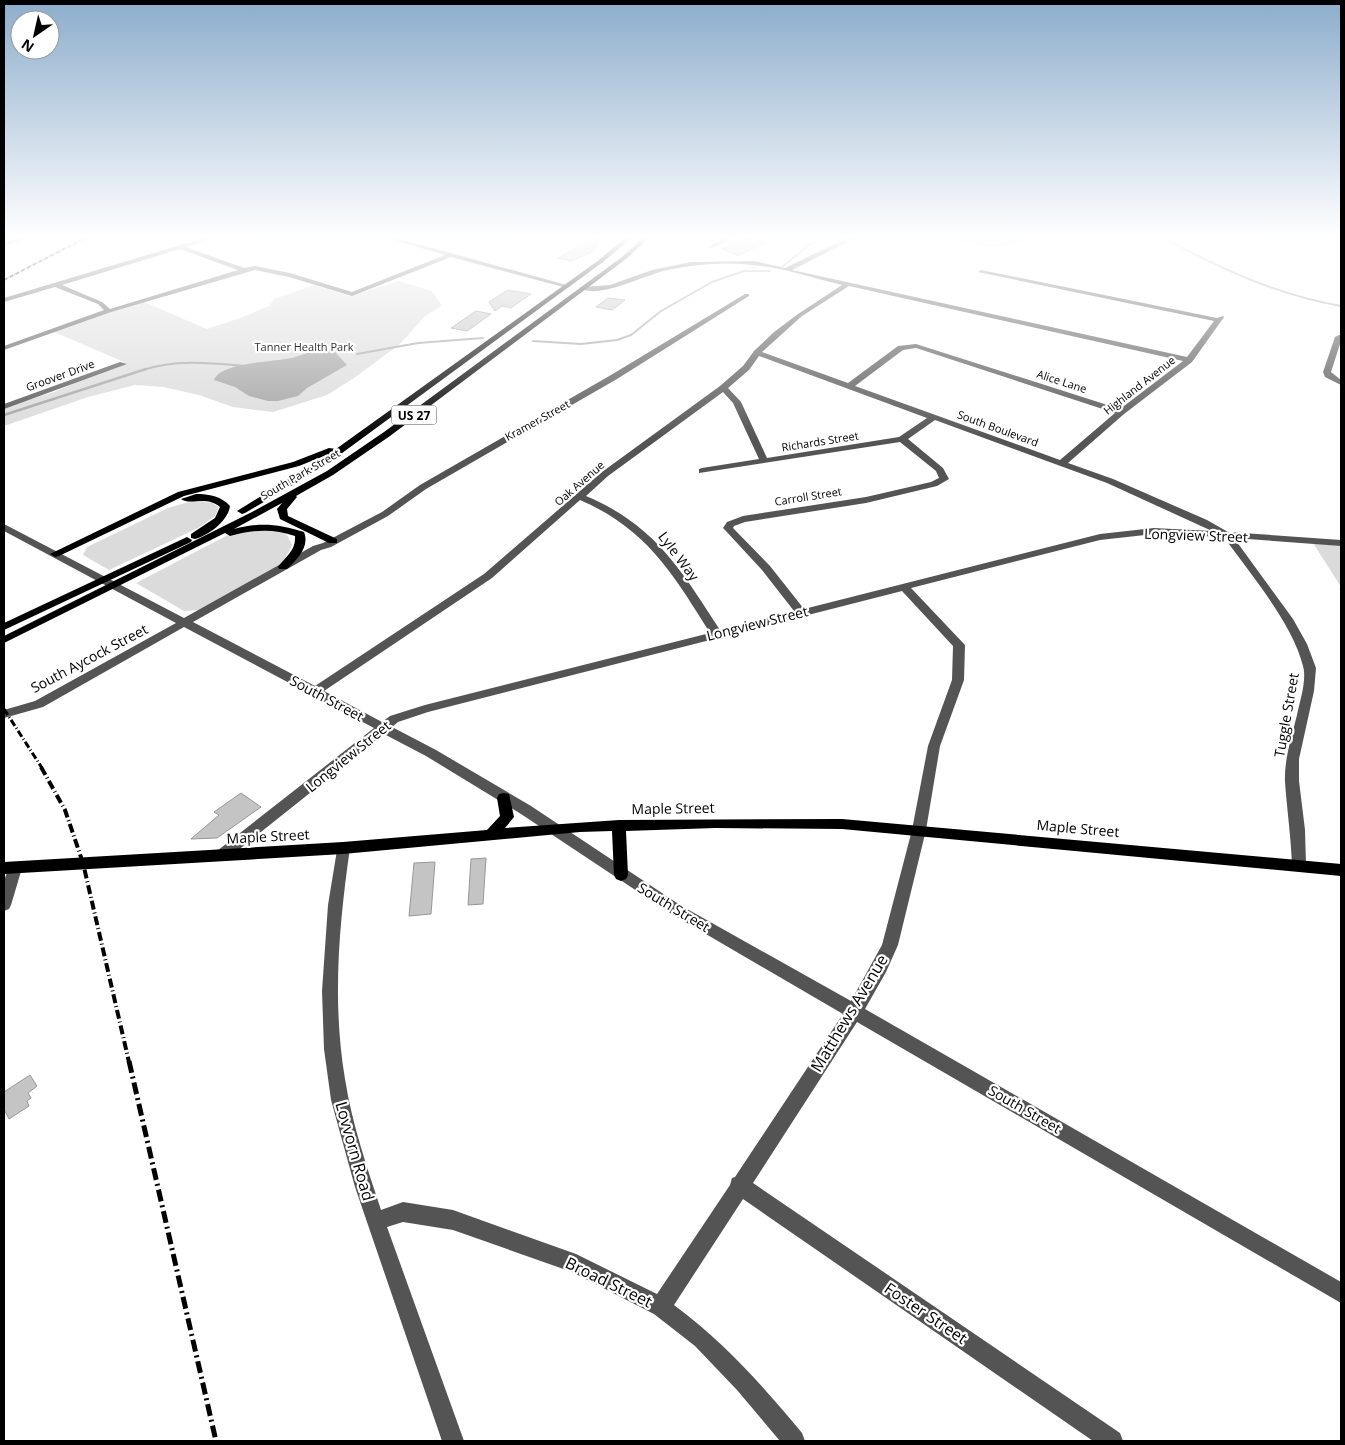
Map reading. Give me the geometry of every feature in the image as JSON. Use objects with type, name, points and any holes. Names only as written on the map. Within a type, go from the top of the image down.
[{"type":"main road","name":"South Park Street","points":[[4,640],[195,540],[290,484],[361,436],[541,304]]},
{"type":"main road","name":"South Park Street","points":[[4,627],[299,491],[358,456],[548,315],[557,304]]},
{"type":"main road","points":[[453,368],[472,372]]},
{"type":"main road","points":[[58,555],[181,494],[296,464],[361,436]]},
{"type":"main road","points":[[299,491],[284,505],[281,512],[284,517],[330,543]]},
{"type":"main road","points":[[58,555],[170,503],[196,497],[220,501],[225,506],[224,514],[195,540]]},
{"type":"main road","points":[[195,540],[256,527],[280,528],[330,543]]},
{"type":"main road","points":[[283,567],[299,549],[301,542],[300,534]]},
{"type":"main road","points":[[491,835],[507,817],[504,798]]},
{"type":"main road","name":"Maple Street","points":[[9,868],[343,848],[619,825],[791,824],[919,830],[1341,870]]},
{"type":"main road","points":[[619,825],[621,875]]},
{"type":"street","points":[[102,304],[109,311]]},
{"type":"street","points":[[4,348],[109,311],[135,304]]},
{"type":"street","name":"Kramer Street","points":[[191,625],[283,567],[385,514],[423,487],[474,456],[614,377],[732,304]]},
{"type":"street","name":"Oak Avenue","points":[[315,692],[488,576],[604,474],[723,388],[746,368],[757,353],[800,315],[816,304]]},
{"type":"street","points":[[944,304],[1189,360]]},
{"type":"street","name":"Highland Avenue","points":[[1062,463],[1120,412],[1189,360],[1220,318],[1150,304]]},
{"type":"street","points":[[1339,337],[1327,372],[1328,375],[1341,383]]},
{"type":"street","name":"Alice Lane","points":[[850,386],[891,354],[906,346],[916,346],[1120,412]]},
{"type":"street","name":"South Boulevard","points":[[757,353],[1062,463],[1156,501],[1227,535]]},
{"type":"street","name":"Groover Drive","points":[[4,407],[123,364]]},
{"type":"street","points":[[723,388],[737,402],[764,462]]},
{"type":"street","name":"Richards Street","points":[[702,471],[902,439],[934,417]]},
{"type":"street","name":"Carroll Street","points":[[801,613],[766,568],[728,528],[730,524],[743,518],[866,500],[934,484],[944,479],[940,470],[902,439]]},
{"type":"street","name":"Lyle Way","points":[[578,496],[610,510],[647,536],[668,559],[717,634]]},
{"type":"street","name":"South Street","points":[[4,527],[431,754],[555,829],[621,875],[682,914],[1341,1293]]},
{"type":"street","name":"Longview Street","points":[[222,855],[394,719],[425,709],[1100,537],[1154,531],[1341,543]]},
{"type":"street","name":"Tuggle Street","points":[[1227,535],[1286,619],[1301,644],[1310,668],[1308,691],[1292,759],[1299,865]]},
{"type":"street","name":"Kramer Street","points":[[191,625],[321,551],[330,543]]},
{"type":"street","name":"Matthews Avenue","points":[[661,1307],[854,1012],[880,967],[890,945],[919,830],[934,746],[958,680],[959,645],[904,587]]},
{"type":"street","name":"South Aycock Street","points":[[4,714],[40,704],[191,625]]},
{"type":"street","name":"Lovvorn Road","points":[[343,848],[335,900],[329,973],[330,1025],[336,1078],[348,1136],[376,1222],[453,1441]]},
{"type":"street","points":[[4,904],[9,868]]},
{"type":"street","name":"Foster Street","points":[[740,1185],[1112,1441]]},
{"type":"street","name":"Broad Street","points":[[376,1222],[403,1212],[453,1220],[576,1264],[661,1307],[702,1339],[745,1382],[794,1441]]},
{"type":"green space","name":"Tanner Health Park","points":[[135,304],[150,304],[207,329],[270,304],[441,304],[442,306],[425,316],[400,344],[354,378],[327,395],[273,412],[233,407],[199,395],[163,387],[135,385],[88,397],[4,426],[4,407],[54,392],[124,362],[52,331],[109,311]]},
{"type":"green space","points":[[196,500],[212,503],[219,507],[215,516],[198,528],[109,570],[83,555],[87,547],[168,508]]},
{"type":"green space","points":[[278,530],[287,535],[292,545],[283,563],[203,610],[184,611],[136,583],[226,536],[244,531]]},
{"type":"green space","points":[[1313,543],[1341,546],[1341,587]]},
{"type":"shaded area","points":[[319,350],[335,352],[347,365],[307,388],[298,396],[278,401],[268,401],[249,396],[235,387],[214,380],[218,374],[235,367],[289,358]]},
{"type":"building","points":[[491,304],[516,304],[511,308],[502,306],[495,311]]},
{"type":"building","points":[[599,304],[619,304],[612,310],[596,307]]},
{"type":"building","points":[[476,311],[491,314],[467,331],[451,328]]},
{"type":"building","points":[[241,793],[261,807],[217,838],[191,839],[219,815],[214,812]]},
{"type":"building","points":[[486,858],[483,904],[468,905],[471,859]]},
{"type":"building","points":[[435,862],[431,914],[409,916],[414,863]]},
{"type":"building","points":[[30,1075],[37,1086],[28,1093],[31,1098],[27,1101],[29,1106],[9,1119],[4,1109],[4,1092]]},
{"type":"waterway","points":[[533,341],[581,344],[617,340],[631,335],[661,311],[673,304]]},
{"type":"waterway","points":[[1333,304],[1341,306]]},
{"type":"waterway","points":[[357,354],[418,343],[483,338]]},
{"type":"waterway","points":[[143,370],[181,363],[245,366]]},
{"type":"waterway","points":[[4,415],[146,369]]},
{"type":"railway","points":[[4,709],[42,768]]},
{"type":"railway","points":[[41,767],[65,810],[83,863],[129,1062]]},
{"type":"railway","points":[[129,1061],[216,1441]]}]
